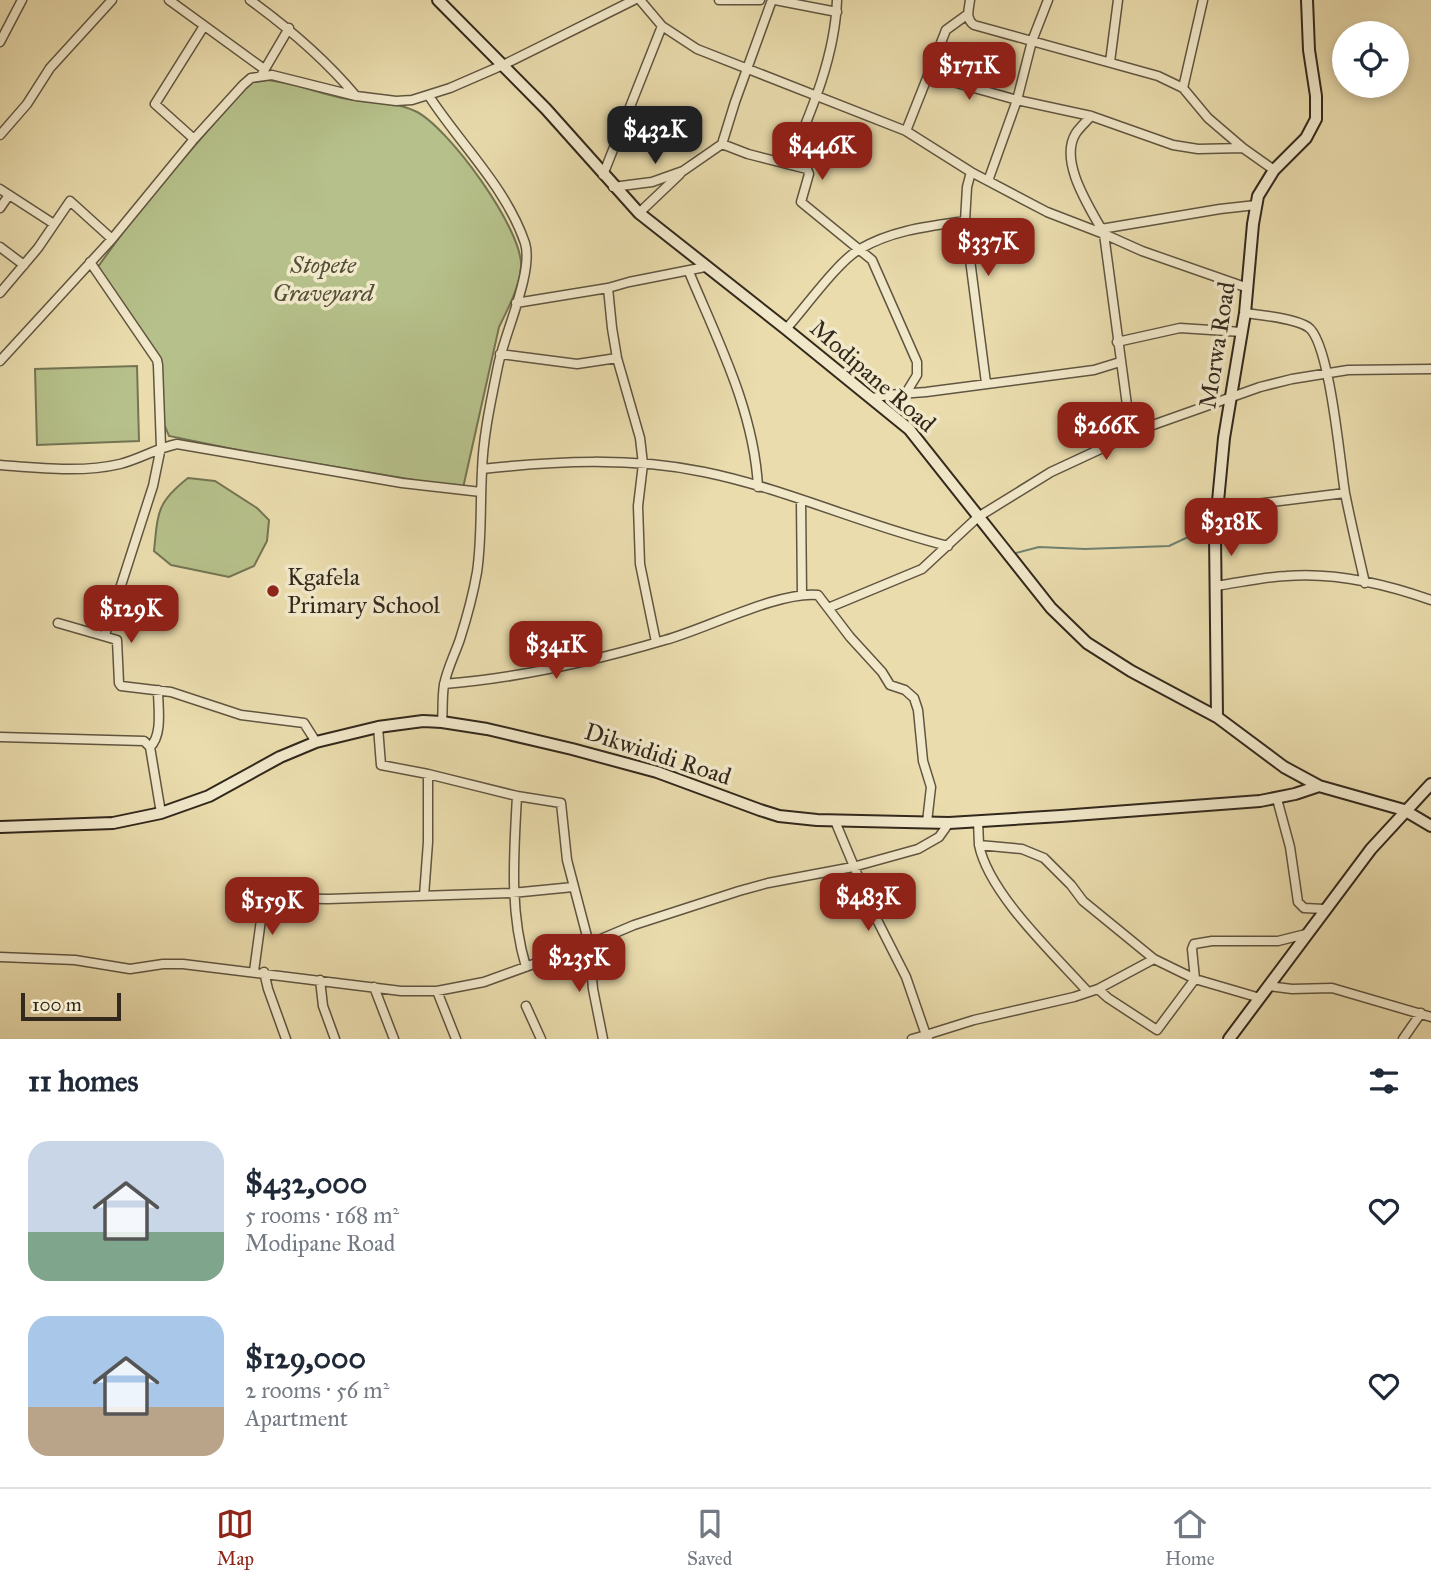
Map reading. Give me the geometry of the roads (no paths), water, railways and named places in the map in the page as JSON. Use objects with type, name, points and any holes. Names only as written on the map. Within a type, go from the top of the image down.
[{"type":"main road","name":"Modipane Road","points":[[439,0],[545,109],[639,214],[873,398],[918,438],[1051,608],[1087,643],[1131,671],[1217,717],[1284,767],[1319,786],[1404,810],[1431,826]]},
{"type":"main road","name":"Morwa Road","points":[[1217,717],[1216,509],[1230,398],[1245,313],[1256,205],[1261,190],[1274,170],[1302,144],[1316,119],[1307,0]]},
{"type":"main road","name":"Dikwididi Road","points":[[0,827],[113,823],[161,813],[209,796],[280,757],[316,743],[407,722],[442,722],[533,740],[646,769],[779,816],[835,821],[978,821],[1277,799],[1319,786]]},
{"type":"main road","points":[[1230,1039],[1371,849],[1431,783]]},
{"type":"street","points":[[0,42],[22,0]]},
{"type":"street","points":[[0,134],[27,104],[50,68],[112,0]]},
{"type":"street","points":[[169,0],[263,72],[356,96],[397,101],[429,96],[503,65],[634,0]]},
{"type":"street","points":[[250,0],[289,28],[331,67],[356,96]]},
{"type":"street","points":[[640,0],[662,26],[697,49],[906,131],[971,172],[1047,212],[1103,231],[1142,251],[1248,288]]},
{"type":"street","points":[[719,0],[760,0]]},
{"type":"street","points":[[639,214],[683,171],[722,144],[734,102],[773,0],[837,12]]},
{"type":"street","points":[[789,164],[818,95],[837,12],[837,0]]},
{"type":"street","points":[[970,0],[969,21],[974,25],[1158,76],[1183,88],[1208,118],[1274,170]]},
{"type":"street","points":[[988,181],[1017,100],[1032,41],[1048,0]]},
{"type":"street","points":[[1110,62],[1118,0]]},
{"type":"street","points":[[1183,88],[1203,0]]},
{"type":"street","points":[[906,131],[946,30],[968,14]]},
{"type":"street","points":[[194,139],[155,104],[204,26]]},
{"type":"street","points":[[603,176],[662,26]]},
{"type":"street","points":[[0,361],[112,239],[194,139],[243,85],[263,72],[289,28]]},
{"type":"street","points":[[928,75],[1017,100],[1091,116],[1173,145],[1212,149],[1243,148]]},
{"type":"street","points":[[429,96],[482,165],[526,244],[525,266],[500,354],[488,416],[482,469],[482,527],[477,571],[466,621],[444,684],[442,722]]},
{"type":"street","points":[[1091,116],[1075,134],[1071,145],[1071,159],[1079,189],[1103,231],[1131,435]]},
{"type":"street","points":[[722,144],[748,154],[807,169],[801,202],[872,260],[917,362],[917,375],[906,393]]},
{"type":"street","points":[[613,187],[652,182],[683,171]]},
{"type":"street","points":[[971,172],[967,187],[965,221],[986,383]]},
{"type":"street","points":[[0,189],[54,224]]},
{"type":"street","points":[[0,208],[9,195]]},
{"type":"street","points":[[0,293],[24,265],[69,201],[112,239]]},
{"type":"street","points":[[1103,231],[1256,205]]},
{"type":"street","points":[[786,329],[860,249],[903,232],[965,221]]},
{"type":"street","points":[[0,247],[24,265]]},
{"type":"street","points":[[90,262],[158,362],[161,447],[153,486],[105,635]]},
{"type":"street","points":[[516,303],[608,288],[705,267]]},
{"type":"street","points":[[689,272],[716,335],[748,423],[758,486]]},
{"type":"street","points":[[608,288],[617,359],[637,424],[643,464],[638,506],[638,544],[656,642]]},
{"type":"street","points":[[1245,313],[1270,316],[1310,328],[1327,372],[1345,493],[1365,583]]},
{"type":"street","points":[[1117,342],[1180,328],[1242,332]]},
{"type":"street","points":[[500,354],[577,364],[617,359]]},
{"type":"street","points":[[873,398],[1094,370],[1120,362]]},
{"type":"street","points":[[828,608],[912,574],[948,546],[978,517],[1051,472],[1131,435],[1260,387],[1327,372],[1431,369]]},
{"type":"street","points":[[0,465],[101,468],[124,463],[161,447],[184,444],[378,479],[481,492]]},
{"type":"street","points":[[482,469],[540,463],[643,464],[707,472],[948,546]]},
{"type":"street","points":[[1216,509],[1345,493]]},
{"type":"street","points":[[801,501],[802,595]]},
{"type":"street","points":[[1215,586],[1310,575],[1365,583],[1431,600]]},
{"type":"street","points":[[444,684],[508,676],[578,662],[656,642],[802,595],[818,595],[890,685],[905,690],[914,698],[918,710],[923,761],[931,787],[927,822]]},
{"type":"street","points":[[58,623],[117,640],[119,684],[158,690],[242,715],[304,723],[316,743]]},
{"type":"street","points":[[150,747],[155,742],[158,729],[158,690]]},
{"type":"street","points":[[378,727],[381,765],[517,796],[561,803],[573,887],[589,944],[593,989],[603,1039]]},
{"type":"street","points":[[0,737],[144,741],[150,747],[161,813]]},
{"type":"street","points":[[425,896],[428,774]]},
{"type":"street","points":[[517,796],[513,893],[516,932],[526,967]]},
{"type":"street","points":[[1277,799],[1290,847],[1298,902],[1304,908],[1324,909]]},
{"type":"street","points":[[835,821],[853,867],[906,977],[928,1037]]},
{"type":"street","points":[[978,821],[979,845],[987,870],[1017,912],[1088,992]]},
{"type":"street","points":[[0,957],[75,960],[130,969],[173,964],[264,972],[401,991],[461,988],[526,967],[634,925],[739,891],[853,867],[932,843],[949,823]]},
{"type":"street","points":[[979,845],[1022,849],[1044,858],[1067,880],[1083,901],[1154,959],[1195,979],[1260,998]]},
{"type":"street","points":[[254,971],[264,898],[328,899],[513,893],[573,887]]},
{"type":"street","points":[[1098,989],[1157,1030],[1195,979],[1192,949],[1197,942],[1279,941],[1306,934]]},
{"type":"street","points":[[912,1039],[928,1037],[974,1020],[1098,989],[1154,959]]},
{"type":"street","points":[[264,972],[286,1039]]},
{"type":"street","points":[[320,980],[323,1006],[335,1039]]},
{"type":"street","points":[[1268,986],[1292,989],[1332,988],[1431,1017]]},
{"type":"street","points":[[374,987],[394,1039]]},
{"type":"street","points":[[437,991],[456,1039]]},
{"type":"street","points":[[526,1006],[541,1039]]},
{"type":"street","points":[[1403,1039],[1421,1013]]},
{"type":"waterway","points":[[1223,521],[1252,512]]},
{"type":"waterway","points":[[1012,554],[1039,547],[1085,549],[1169,546],[1205,529]]},
{"type":"place","name":"Kgafela Primary School","points":[[273,591]]},
{"type":"park label","name":"Stopete Graveyard","points":[[323,279]]}]
